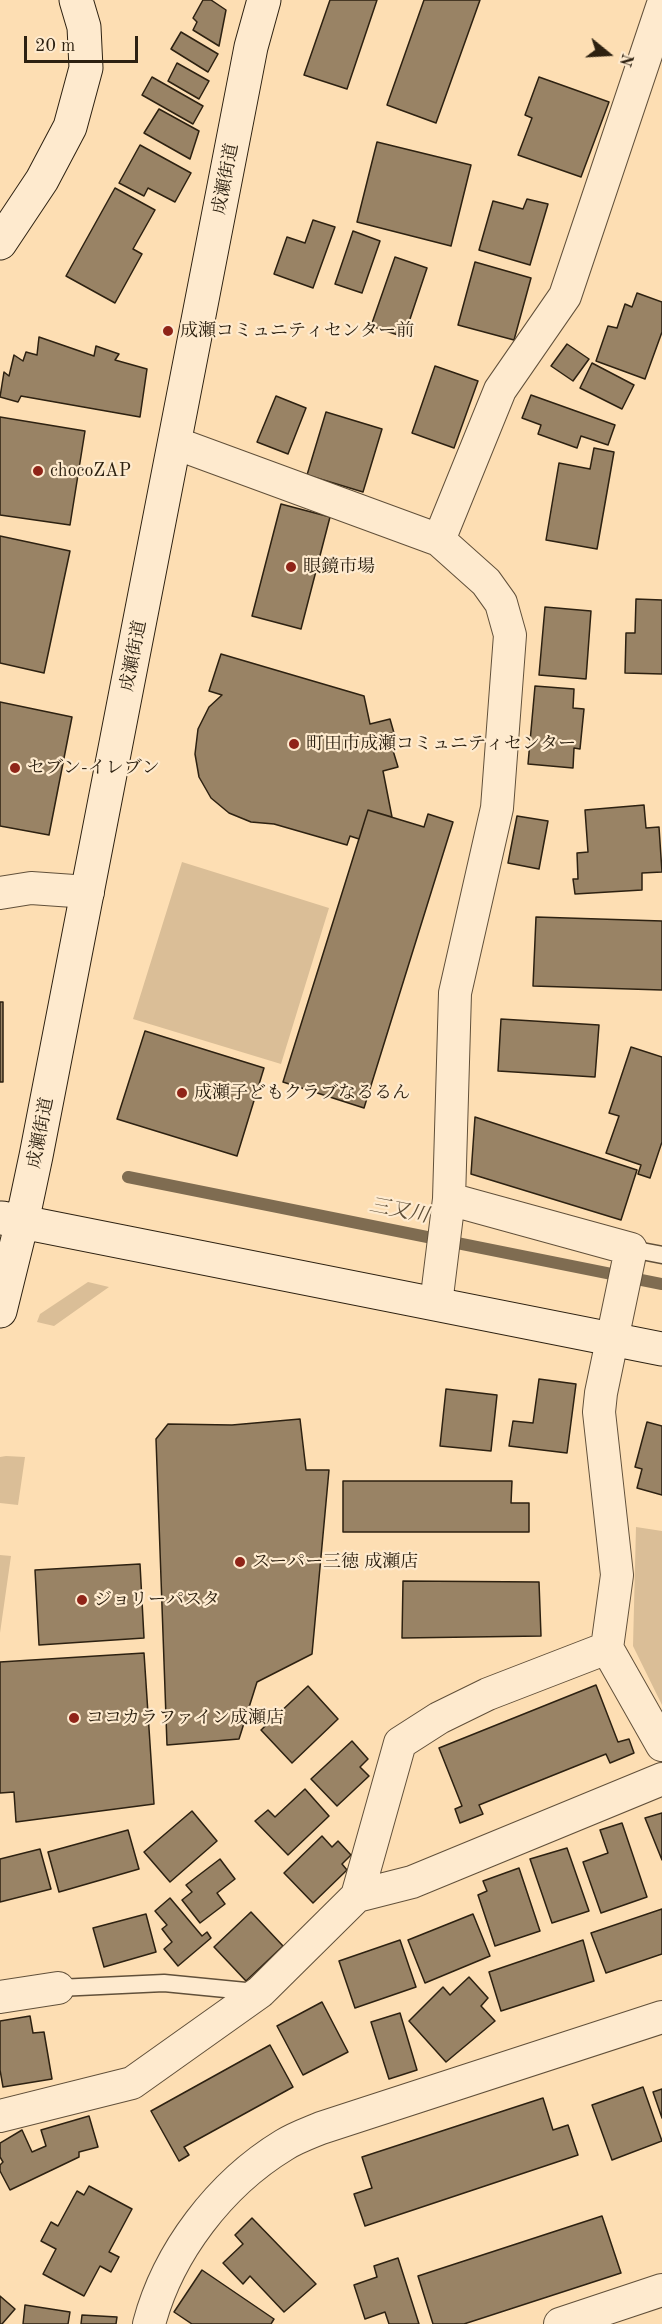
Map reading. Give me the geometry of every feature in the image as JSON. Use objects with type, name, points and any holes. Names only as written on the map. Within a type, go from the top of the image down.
[{"type":"main road","points":[[0,243],[42,180],[70,127],[86,68],[84,27],[76,0]]},
{"type":"main road","name":"成瀬街道","points":[[0,1311],[11,1220],[88,892],[251,47],[264,0]]},
{"type":"main road","points":[[11,1220],[662,1349]]},
{"type":"street","points":[[439,540],[500,390],[565,296],[662,7]]},
{"type":"street","points":[[175,442],[439,540],[486,582],[501,603],[510,635],[497,808],[455,993],[449,1207],[436,1304]]},
{"type":"street","points":[[0,892],[31,888],[88,892]]},
{"type":"street","points":[[449,1207],[630,1253],[599,1412],[616,1575],[607,1648],[662,1745]]},
{"type":"street","points":[[357,1896],[400,1743],[439,1718],[488,1694],[607,1648]]},
{"type":"street","points":[[0,2116],[132,2083],[260,1992],[357,1896],[412,1881],[662,1779]]},
{"type":"street","points":[[0,1997],[58,1988]]},
{"type":"street","points":[[149,2324],[155,2301],[182,2248],[220,2197],[248,2170],[285,2144],[321,2128],[662,2017]]},
{"type":"street","points":[[560,2324],[662,2290]]},
{"type":"lane","points":[[630,1253],[662,1256]]},
{"type":"lane","points":[[58,1988],[164,1983],[260,1992]]},
{"type":"shaded area","points":[[182,862],[329,908],[281,1064],[133,1019]]},
{"type":"shaded area","points":[[88,1282],[109,1287],[54,1326],[37,1322],[40,1314]]},
{"type":"shaded area","points":[[0,1457],[25,1457],[18,1505],[0,1503]]},
{"type":"shaded area","points":[[636,1527],[662,1531],[662,1705],[633,1646]]},
{"type":"shaded area","points":[[0,1555],[11,1556],[0,1633]]},
{"type":"building","points":[[203,0],[211,0],[226,10],[219,46],[193,30],[197,22],[193,18]]},
{"type":"building","points":[[330,0],[377,0],[347,89],[304,75]]},
{"type":"building","points":[[424,0],[480,0],[436,123],[387,105]]},
{"type":"building","points":[[181,32],[218,54],[208,72],[171,49]]},
{"type":"building","points":[[177,63],[209,81],[199,99],[168,81]]},
{"type":"building","points":[[152,77],[203,106],[193,124],[142,95]]},
{"type":"building","points":[[539,77],[609,102],[581,177],[518,155],[532,118],[525,115]]},
{"type":"building","points":[[159,109],[199,131],[190,159],[144,133]]},
{"type":"building","points":[[377,142],[471,165],[451,246],[357,222]]},
{"type":"building","points":[[140,145],[191,173],[175,202],[148,188],[144,196],[119,183]]},
{"type":"building","points":[[115,188],[155,210],[133,249],[142,254],[115,303],[66,276]]},
{"type":"building","points":[[527,199],[548,204],[530,265],[479,250],[493,201],[523,209]]},
{"type":"building","points":[[313,220],[335,227],[313,288],[274,274],[287,237],[305,243]]},
{"type":"building","points":[[353,231],[380,241],[362,293],[335,284]]},
{"type":"building","points":[[395,257],[427,268],[404,337],[371,326]]},
{"type":"building","points":[[475,262],[531,278],[514,340],[458,325]]},
{"type":"building","points":[[637,293],[662,302],[662,332],[645,379],[596,361],[608,326],[617,328],[625,304],[632,307]]},
{"type":"building","points":[[39,337],[94,356],[96,346],[119,354],[115,360],[147,369],[140,417],[21,396],[18,402],[0,397],[4,372],[9,376],[14,355],[23,361],[26,352],[37,355]]},
{"type":"building","points":[[567,344],[589,359],[573,381],[551,366]]},
{"type":"building","points":[[592,363],[634,385],[622,409],[580,388]]},
{"type":"building","points":[[435,366],[478,381],[454,448],[412,433]]},
{"type":"building","points":[[531,395],[615,425],[608,445],[581,436],[577,448],[538,434],[541,425],[522,418]]},
{"type":"building","points":[[276,396],[306,408],[288,454],[257,442]]},
{"type":"building","points":[[326,412],[382,429],[363,492],[307,475]]},
{"type":"building","points":[[0,417],[85,431],[70,525],[0,515]]},
{"type":"building","points":[[594,448],[614,452],[597,549],[546,540],[559,463],[590,469]]},
{"type":"building","name":"眼鏡市場","points":[[281,504],[330,517],[301,629],[252,616]]},
{"type":"building","points":[[0,536],[70,551],[44,673],[0,663]]},
{"type":"building","points":[[636,599],[662,600],[662,674],[625,673],[626,633],[635,633]]},
{"type":"building","points":[[545,607],[591,611],[586,679],[539,675]]},
{"type":"building","name":"町田市成瀬コミュニティセンター","points":[[221,654],[364,696],[370,724],[390,719],[394,733],[388,734],[398,767],[383,771],[392,817],[368,810],[359,839],[350,836],[347,845],[274,824],[251,822],[229,813],[211,798],[199,777],[195,754],[198,729],[209,707],[222,695],[209,691]]},
{"type":"building","points":[[535,686],[574,689],[573,708],[584,709],[580,749],[574,748],[573,768],[528,764]]},
{"type":"building","points":[[0,702],[72,717],[49,835],[0,826]]},
{"type":"building","points":[[644,805],[646,828],[659,827],[662,872],[642,873],[642,890],[575,894],[573,879],[578,879],[577,853],[588,852],[585,810]]},
{"type":"building","points":[[368,810],[424,827],[428,814],[453,822],[364,1108],[283,1082]]},
{"type":"building","points":[[517,816],[548,821],[539,869],[508,863]]},
{"type":"building","points":[[536,917],[662,921],[662,990],[533,986]]},
{"type":"building","points":[[0,1002],[3,1002],[3,1082],[0,1082]]},
{"type":"building","points":[[501,1019],[599,1025],[595,1077],[498,1071]]},
{"type":"building","points":[[145,1031],[264,1068],[237,1156],[117,1119]]},
{"type":"building","points":[[631,1047],[662,1057],[662,1142],[650,1178],[638,1174],[641,1165],[606,1153],[619,1116],[609,1113]]},
{"type":"building","points":[[475,1117],[637,1170],[621,1220],[471,1174]]},
{"type":"building","points":[[539,1379],[576,1384],[567,1453],[509,1446],[513,1421],[533,1423]]},
{"type":"building","points":[[446,1389],[497,1395],[491,1451],[440,1446]]},
{"type":"building","name":"スーパー三徳 成瀬店","points":[[300,1419],[306,1470],[329,1470],[312,1654],[257,1682],[239,1739],[167,1745],[156,1439],[168,1424],[232,1425]]},
{"type":"building","points":[[647,1422],[662,1426],[662,1495],[637,1488],[642,1469],[635,1467]]},
{"type":"building","points":[[343,1481],[512,1481],[511,1503],[529,1503],[529,1532],[343,1532]]},
{"type":"building","points":[[140,1564],[144,1638],[39,1645],[35,1570]]},
{"type":"building","points":[[403,1581],[539,1582],[541,1636],[402,1638]]},
{"type":"building","points":[[144,1653],[154,1804],[16,1822],[14,1792],[0,1793],[0,1662]]},
{"type":"building","points":[[596,1685],[618,1742],[629,1739],[634,1753],[610,1763],[606,1754],[479,1805],[483,1814],[460,1823],[455,1809],[462,1806],[439,1748]]},
{"type":"building","points":[[308,1686],[338,1719],[292,1763],[261,1730]]},
{"type":"building","points":[[352,1741],[368,1759],[360,1767],[369,1776],[337,1806],[311,1779]]},
{"type":"building","points":[[305,1789],[329,1816],[288,1855],[255,1821],[268,1810],[275,1817]]},
{"type":"building","points":[[192,1811],[217,1841],[170,1882],[144,1852]]},
{"type":"building","points":[[662,1813],[662,1860],[645,1818]]},
{"type":"building","points":[[622,1823],[647,1897],[601,1913],[583,1862],[608,1853],[600,1830]]},
{"type":"building","points":[[128,1830],[139,1869],[59,1892],[48,1852]]},
{"type":"building","points":[[322,1836],[332,1847],[338,1841],[351,1855],[342,1864],[347,1870],[313,1903],[284,1873]]},
{"type":"building","points":[[567,1848],[589,1911],[552,1923],[530,1859]]},
{"type":"building","points":[[40,1849],[51,1889],[0,1902],[0,1859]]},
{"type":"building","points":[[220,1859],[235,1879],[217,1893],[225,1904],[200,1923],[182,1900],[192,1892],[186,1885]]},
{"type":"building","points":[[519,1868],[540,1931],[495,1946],[478,1895],[487,1891],[483,1881]]},
{"type":"building","points":[[170,1898],[202,1936],[207,1932],[211,1938],[178,1966],[164,1949],[172,1942],[162,1929],[167,1925],[155,1911]]},
{"type":"building","points":[[662,1909],[662,1954],[606,1973],[591,1933]]},
{"type":"building","points":[[251,1912],[283,1946],[246,1981],[214,1947]]},
{"type":"building","points":[[146,1914],[156,1952],[104,1967],[93,1928]]},
{"type":"building","points":[[473,1914],[490,1956],[425,1983],[408,1940]]},
{"type":"building","points":[[400,1940],[416,1987],[355,2008],[339,1961]]},
{"type":"building","points":[[583,1940],[594,1981],[501,2011],[489,1972]]},
{"type":"building","points":[[469,1977],[488,1998],[481,2006],[495,2021],[446,2062],[409,2021],[443,1987],[450,1995]]},
{"type":"building","points":[[322,2002],[348,2052],[303,2075],[277,2026]]},
{"type":"building","points":[[400,2013],[417,2070],[389,2079],[371,2022]]},
{"type":"building","points":[[30,2016],[33,2033],[44,2032],[52,2079],[3,2087],[0,2070],[0,2021]]},
{"type":"building","points":[[270,2045],[293,2087],[184,2147],[189,2155],[179,2161],[151,2111]]},
{"type":"building","points":[[643,2087],[662,2141],[612,2160],[592,2105]]},
{"type":"building","points":[[662,2089],[662,2118],[653,2092]]},
{"type":"building","points":[[543,2098],[553,2130],[568,2125],[578,2155],[365,2226],[354,2194],[372,2188],[362,2157]]},
{"type":"building","points":[[89,2116],[98,2147],[79,2152],[79,2157],[10,2190],[0,2171],[0,2165],[3,2162],[0,2157],[0,2143],[22,2130],[32,2152],[46,2146],[41,2130]]},
{"type":"building","points":[[89,2186],[132,2209],[109,2252],[119,2257],[111,2272],[100,2266],[84,2296],[43,2274],[56,2249],[41,2241],[51,2222],[58,2226],[77,2191],[84,2195]]},
{"type":"building","points":[[602,2216],[621,2273],[464,2324],[433,2324],[418,2276]]},
{"type":"building","points":[[252,2218],[316,2284],[284,2312],[250,2276],[243,2284],[223,2263],[243,2244],[235,2235]]},
{"type":"building","points":[[398,2258],[419,2324],[389,2324],[385,2312],[365,2319],[354,2285],[377,2277],[374,2266]]},
{"type":"building","points":[[202,2270],[274,2319],[271,2324],[192,2324],[174,2312]]},
{"type":"building","points":[[0,2296],[15,2309],[2,2324],[0,2324]]},
{"type":"building","points":[[25,2305],[70,2312],[68,2324],[23,2324]]},
{"type":"building","points":[[82,2315],[117,2317],[116,2324],[81,2324]]},
{"type":"waterway","name":"三又川","points":[[128,1177],[662,1284]]},
{"type":"place","name":"成瀬コミュニティセンター前","points":[[168,331]]},
{"type":"place","name":"chocoZAP","points":[[38,471]]},
{"type":"place","name":"眼鏡市場","points":[[291,567]]},
{"type":"place","name":"町田市成瀬コミュニティセンター","points":[[294,744]]},
{"type":"place","name":"セブン-イレブン","points":[[15,768]]},
{"type":"place","name":"成瀬子どもクラブなるるん","points":[[182,1093]]},
{"type":"place","name":"スーパー三徳 成瀬店","points":[[240,1562]]},
{"type":"place","name":"ジョリーパスタ","points":[[82,1600]]},
{"type":"place","name":"ココカラファイン成瀬店","points":[[74,1718]]}]
